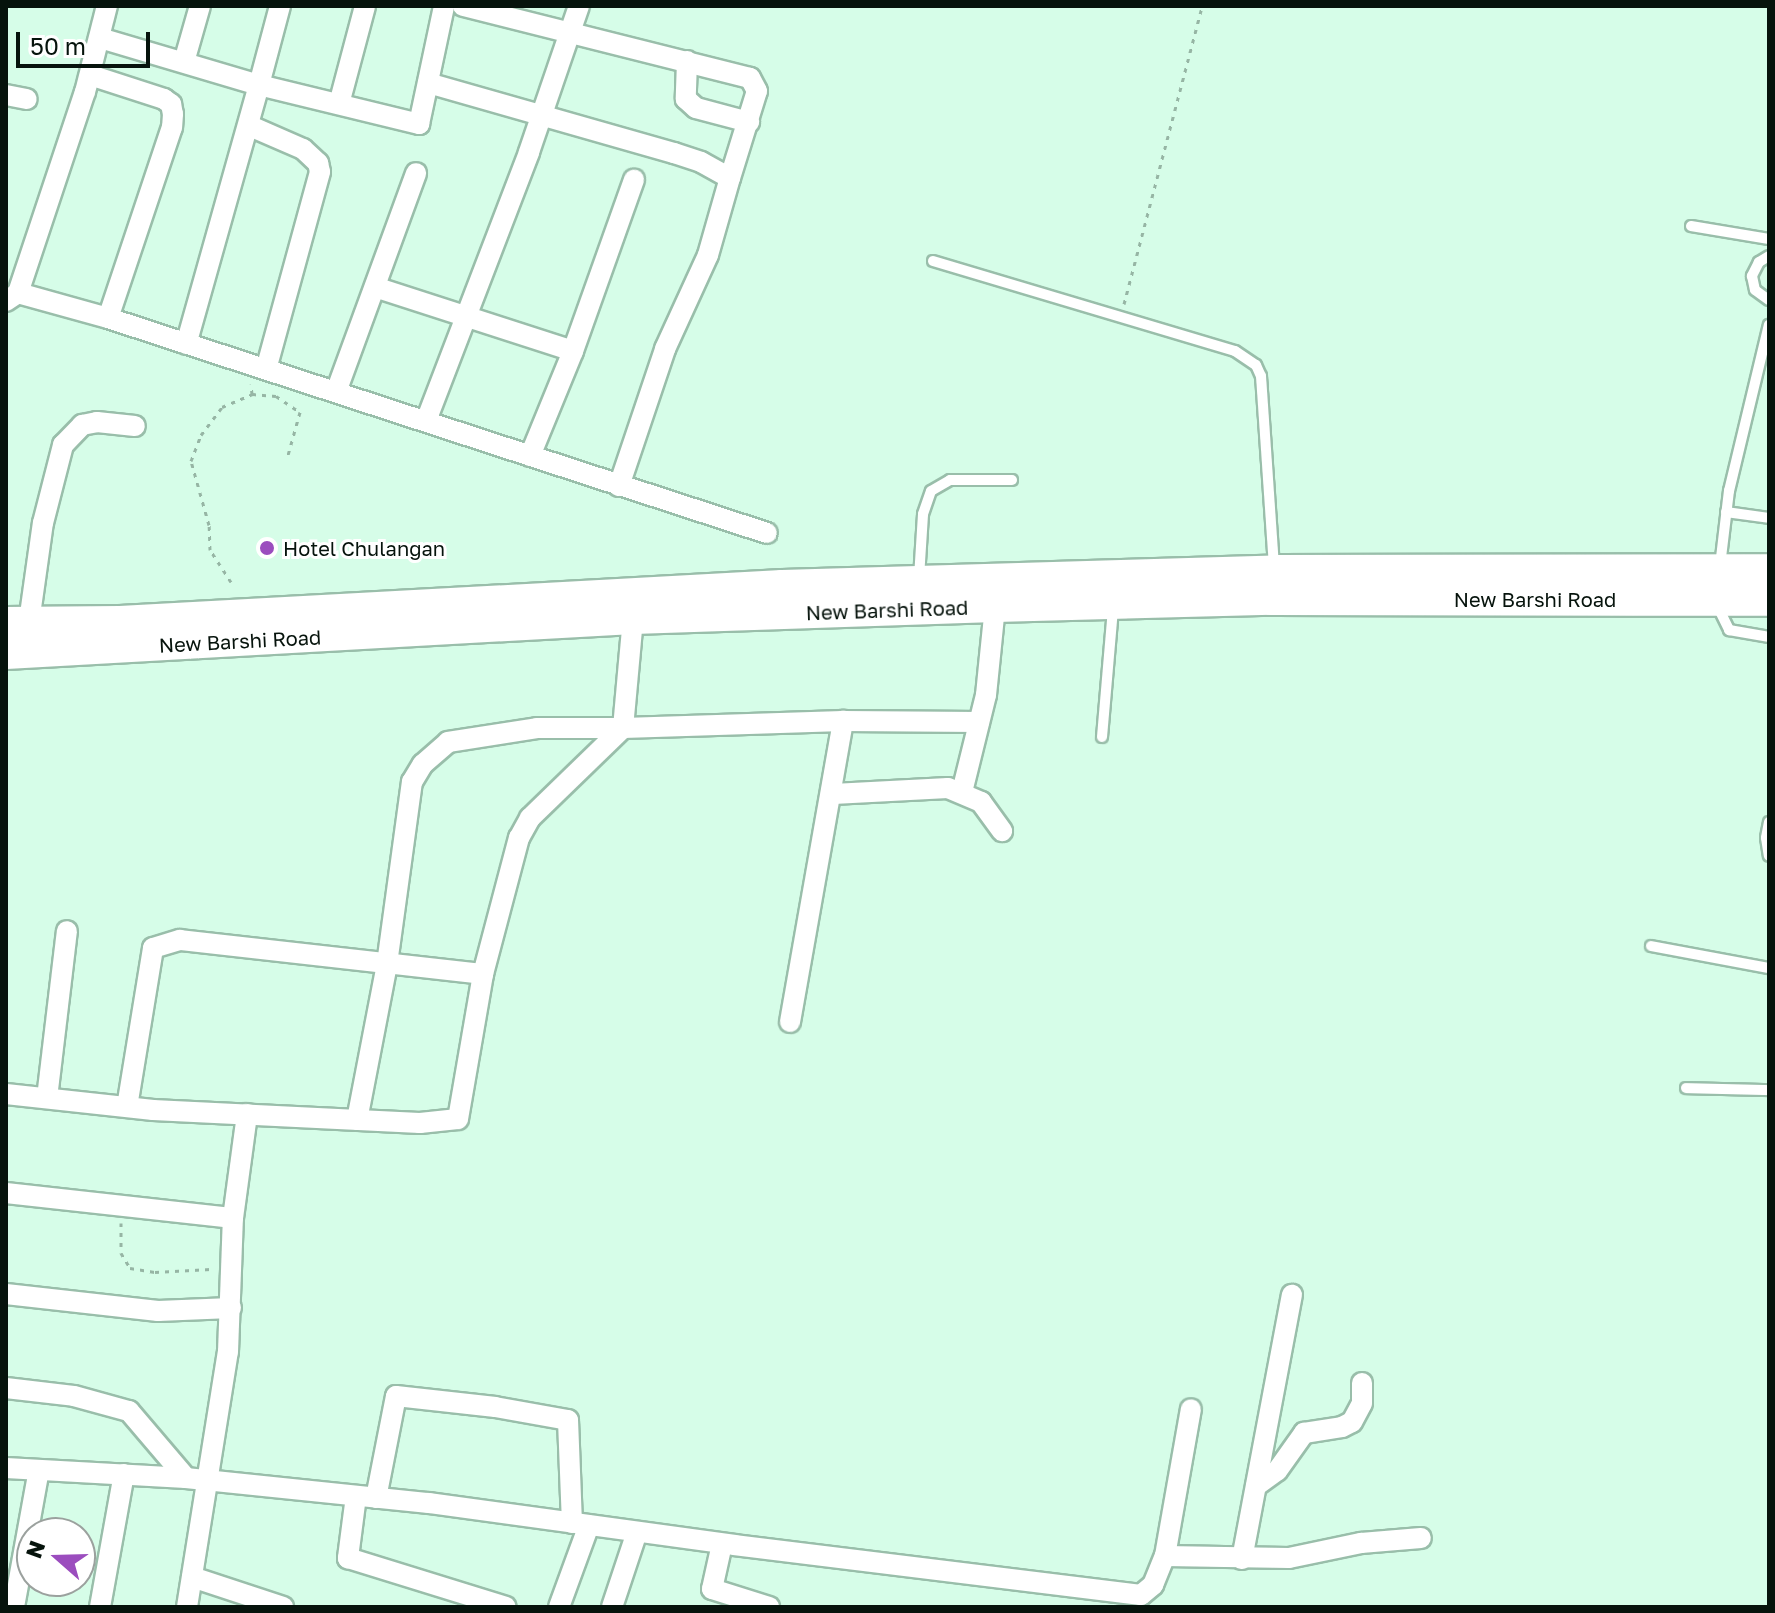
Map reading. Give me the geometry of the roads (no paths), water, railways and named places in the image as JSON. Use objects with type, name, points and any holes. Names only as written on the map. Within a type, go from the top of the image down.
[{"type":"main road","name":"New Barshi Road","points":[[6,653],[633,618],[1718,584],[1769,570]]},
{"type":"main road","name":"New Barshi Road","points":[[18,622],[120,622],[562,601],[782,586],[1274,571],[1718,584],[1769,600]]},
{"type":"street","points":[[107,6],[90,75],[12,297],[108,318],[767,533]]},
{"type":"street","points":[[184,62],[200,6]]},
{"type":"street","points":[[186,344],[250,126],[280,6]]},
{"type":"street","points":[[339,104],[365,6]]},
{"type":"street","points":[[100,38],[259,85],[419,124],[444,6]]},
{"type":"street","points":[[463,6],[750,78],[757,91],[708,255],[665,349],[619,486]]},
{"type":"street","points":[[426,421],[542,116],[579,6]]},
{"type":"street","points":[[687,61],[686,99],[696,108],[749,122]]},
{"type":"street","points":[[90,75],[164,99],[171,104],[173,114],[172,127],[108,318]]},
{"type":"street","points":[[428,83],[701,162],[730,178]]},
{"type":"street","points":[[6,95],[27,99]]},
{"type":"street","points":[[250,126],[303,149],[318,163],[320,172],[258,366]]},
{"type":"street","points":[[336,392],[416,173]]},
{"type":"street","points":[[530,456],[573,351],[634,180]]},
{"type":"street","points":[[375,287],[466,319],[573,351]]},
{"type":"street","points":[[18,622],[63,445],[82,425],[97,422],[135,426]]},
{"type":"street","points":[[962,792],[979,722],[995,606]]},
{"type":"street","points":[[6,1094],[127,1107],[247,1114],[420,1123],[458,1119],[483,974],[519,838],[530,818],[623,728],[633,618]]},
{"type":"street","points":[[357,1120],[387,964],[412,782],[423,764],[448,742],[537,728],[843,721],[979,722]]},
{"type":"street","points":[[790,1022],[833,794],[843,721]]},
{"type":"street","points":[[833,794],[948,788],[981,802],[1002,831]]},
{"type":"street","points":[[47,1098],[67,931]]},
{"type":"street","points":[[127,1107],[153,948],[180,940],[483,974]]},
{"type":"street","points":[[187,1607],[209,1480],[231,1308],[233,1218],[247,1114]]},
{"type":"street","points":[[6,1193],[233,1218]]},
{"type":"street","points":[[6,1294],[158,1311],[231,1308]]},
{"type":"street","points":[[1242,1559],[1292,1295]]},
{"type":"street","points":[[1256,1486],[1277,1471],[1304,1433],[1342,1427],[1352,1422],[1362,1403],[1362,1383]]},
{"type":"street","points":[[6,1388],[74,1396],[129,1411],[186,1478]]},
{"type":"street","points":[[492,1605],[348,1558],[396,1396],[495,1407],[568,1420],[580,1524],[559,1607]]},
{"type":"street","points":[[6,1468],[186,1478],[366,1497],[1141,1595],[1153,1585],[1165,1556],[1191,1409]]},
{"type":"street","points":[[14,1607],[39,1470]]},
{"type":"street","points":[[100,1607],[124,1474]]},
{"type":"street","points":[[612,1607],[637,1532]]},
{"type":"street","points":[[1165,1556],[1289,1558],[1361,1543],[1421,1538]]},
{"type":"street","points":[[722,1544],[712,1589],[769,1607]]},
{"type":"street","points":[[192,1577],[283,1607]]},
{"type":"lane","points":[[1691,226],[1769,239]]},
{"type":"lane","points":[[1769,256],[1759,262],[1752,276],[1755,290],[1769,300]]},
{"type":"lane","points":[[933,261],[1235,351],[1256,365],[1261,376],[1274,571]]},
{"type":"lane","points":[[1769,325],[1726,512],[1718,584],[1729,630],[1769,637]]},
{"type":"lane","points":[[919,584],[923,514],[931,491],[950,480],[1012,480]]},
{"type":"lane","points":[[1726,512],[1769,518]]},
{"type":"lane","points":[[1102,737],[1113,603]]},
{"type":"lane","points":[[1769,822],[1766,838],[1769,856]]},
{"type":"lane","points":[[1651,946],[1769,968]]},
{"type":"lane","points":[[1686,1088],[1769,1090]]},
{"type":"place","name":"Hotel Chulangan","points":[[267,548]]}]
